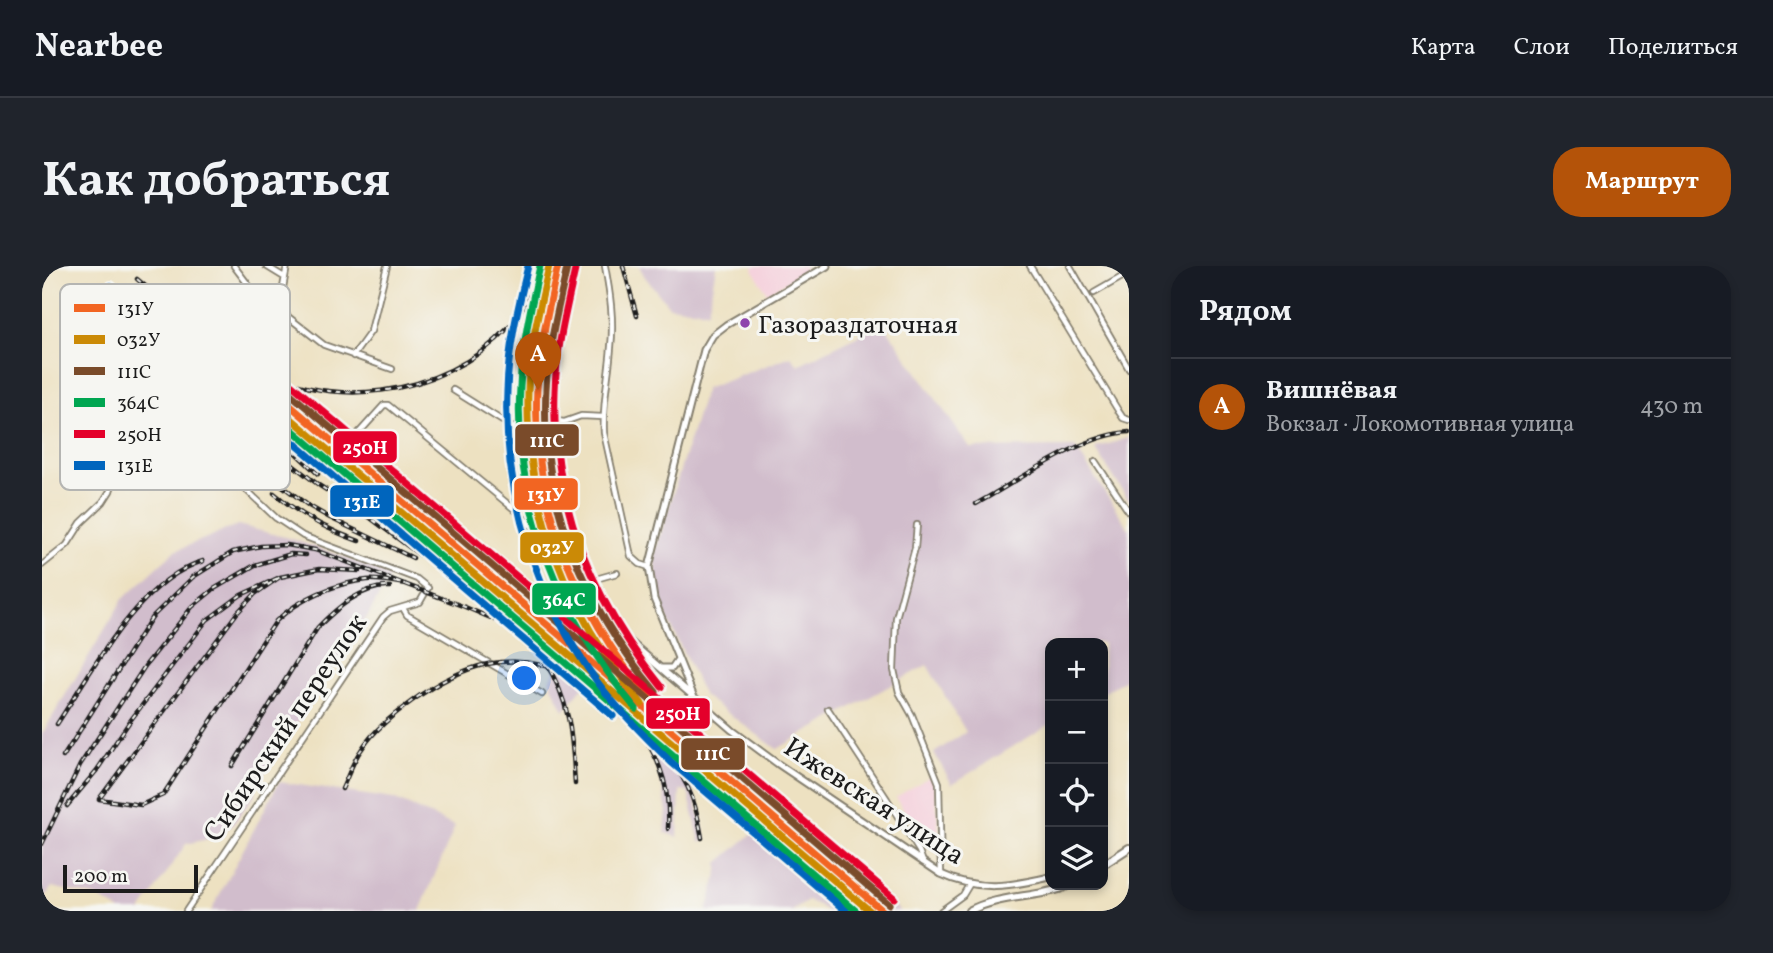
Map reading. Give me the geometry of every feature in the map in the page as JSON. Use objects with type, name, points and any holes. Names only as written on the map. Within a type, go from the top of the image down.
[{"type":"main road","points":[[1108,861],[1129,848]]},
{"type":"main road","points":[[969,911],[989,903],[1048,890]]},
{"type":"street","points":[[234,266],[248,284]]},
{"type":"street","points":[[266,266],[284,277]]},
{"type":"street","points":[[283,284],[287,266]]},
{"type":"street","points":[[352,356],[371,331],[387,266]]},
{"type":"street","name":"Ижевская улица","points":[[564,266],[549,341],[545,419],[549,463],[568,547],[611,622],[658,667],[762,753],[941,874],[969,885],[1003,887],[1045,878]]},
{"type":"street","points":[[605,266],[612,302],[612,344],[603,417],[604,433],[631,556],[640,564],[649,567]]},
{"type":"street","points":[[694,698],[654,599],[649,567],[707,342],[726,326],[827,266]]},
{"type":"street","points":[[1030,266],[1120,415],[1129,420]]},
{"type":"street","points":[[1070,266],[1129,369]]},
{"type":"street","points":[[1094,293],[1129,273]]},
{"type":"street","points":[[290,319],[324,345],[392,369]]},
{"type":"street","points":[[536,327],[527,413],[529,437],[549,542],[564,587]]},
{"type":"street","points":[[453,390],[529,437]]},
{"type":"street","points":[[293,397],[530,604],[538,603],[564,587],[617,573]]},
{"type":"street","points":[[348,446],[384,405],[388,405],[549,542]]},
{"type":"street","points":[[545,419],[564,422],[581,416],[603,417]]},
{"type":"street","points":[[1095,461],[1129,512]]},
{"type":"street","points":[[42,565],[67,545],[81,523],[103,502],[110,490]]},
{"type":"street","points":[[247,490],[276,518],[303,536],[424,583],[428,588],[425,598],[415,605],[403,608]]},
{"type":"street","points":[[917,525],[915,548],[896,618],[894,670],[899,692],[912,715],[939,783],[941,874]]},
{"type":"street","name":"Сибирский переулок","points":[[186,911],[383,617],[390,611],[403,608],[407,615],[542,694]]},
{"type":"street","points":[[658,667],[672,668],[678,658]]},
{"type":"street","points":[[828,709],[887,799],[919,851],[923,863]]},
{"type":"street","points":[[941,911],[963,895],[969,885]]},
{"type":"shaded area","points":[[639,266],[716,266],[708,311],[669,306]]},
{"type":"shaded area","points":[[754,266],[804,266],[806,270],[767,293],[753,269]]},
{"type":"shaded area","points":[[883,323],[970,448],[1075,447],[1129,529],[1129,677],[1108,690],[1108,638],[1045,638],[1045,727],[952,784],[934,753],[966,732],[927,665],[777,749],[704,696],[659,601],[654,556],[705,389],[791,356],[798,365]]},
{"type":"shaded area","points":[[1129,438],[1129,501],[1095,448]]},
{"type":"shaded area","points":[[238,525],[292,539],[392,573],[369,614],[257,784],[254,796],[232,826],[208,839],[186,844],[141,911],[121,911],[97,897],[52,887],[42,901],[42,734],[123,599],[175,551]]},
{"type":"shaded area","points":[[590,608],[639,684],[677,721],[901,911],[827,911],[808,901],[792,911],[707,911],[718,863],[753,833],[789,859],[702,784],[698,787],[690,780],[706,839],[700,842],[688,792],[680,790],[678,837],[665,833],[667,811],[659,772],[635,730],[584,686],[564,710],[549,680],[574,642]]},
{"type":"shaded area","points":[[934,774],[939,835],[924,844],[896,797]]},
{"type":"shaded area","points":[[279,782],[393,799],[455,826],[420,911],[211,911]]},
{"type":"railway","points":[[290,382],[309,388],[345,392],[381,391],[417,383],[451,370],[482,351],[509,327],[524,306],[543,266]]},
{"type":"railway","points":[[623,266],[637,316]]},
{"type":"railway","points":[[137,279],[143,284]]},
{"type":"railway","points":[[290,408],[666,732]]},
{"type":"railway","points":[[976,504],[1071,450],[1110,435],[1129,432]]},
{"type":"railway","points":[[290,448],[318,474]]},
{"type":"railway","points":[[290,463],[504,615]]},
{"type":"railway","points":[[288,490],[330,518],[413,558]]},
{"type":"railway","points":[[274,493],[314,521],[359,541]]},
{"type":"railway","points":[[63,757],[152,617],[193,577],[233,552],[261,546],[287,545],[315,550],[465,607],[533,640],[587,682]]},
{"type":"railway","points":[[42,844],[80,765],[145,666],[192,607],[214,589],[255,565],[291,554],[306,555]]},
{"type":"railway","points":[[57,724],[102,654],[138,607],[158,587],[180,571],[203,561]]},
{"type":"railway","points":[[67,806],[97,770],[130,721],[207,620],[241,595],[280,577],[319,569],[360,571]]},
{"type":"railway","points":[[280,577],[255,594],[237,613],[99,799],[141,805],[163,795],[276,621],[285,613],[330,588],[367,580],[405,584]]},
{"type":"railway","points":[[232,766],[318,627],[341,606],[360,594],[380,587],[390,587]]},
{"type":"railway","points":[[342,789],[358,754],[378,729],[412,701],[450,677],[469,669],[509,661],[551,667],[573,676]]},
{"type":"railway","points":[[545,662],[560,691],[569,720],[575,784]]},
{"type":"railway","points":[[582,677],[860,911]]},
{"type":"railway","points":[[641,734],[655,756],[664,779],[668,829]]},
{"type":"railway","points":[[670,762],[688,788],[702,838]]},
{"type":"transit line","name":"131Е","points":[[528,266],[509,360],[507,430],[511,469],[528,545],[558,618],[599,684],[643,734],[671,762],[846,911]]},
{"type":"transit line","name":"364С","points":[[540,266],[521,372],[520,432],[524,475],[547,559],[564,599],[609,674],[636,709]]},
{"type":"transit line","name":"032У","points":[[549,266],[530,360],[529,436],[534,478],[543,519],[572,597],[592,634],[642,704]]},
{"type":"transit line","name":"131У","points":[[558,266],[548,311],[537,388],[537,431],[542,473],[563,554],[580,592],[600,629],[649,698]]},
{"type":"transit line","name":"111С","points":[[567,268],[554,328],[546,389],[546,431],[559,512],[588,588],[630,659],[656,692]]},
{"type":"transit line","name":"250Н","points":[[575,270],[557,360],[556,433],[560,473],[569,512],[596,585],[615,620],[662,687]]},
{"type":"transit line","name":"250Н","points":[[290,383],[894,898]]},
{"type":"transit line","name":"111С","points":[[290,393],[889,904]]},
{"type":"transit line","name":"131У","points":[[290,405],[883,911]]},
{"type":"transit line","name":"032У","points":[[290,417],[870,911]]},
{"type":"transit line","name":"364С","points":[[290,428],[856,911]]},
{"type":"transit line","name":"131Е","points":[[290,439],[613,716]]},
{"type":"place","name":"Газораздаточная","points":[[745,323]]},
{"type":"place","name":"Вишнёвая","points":[[538,390]]}]
